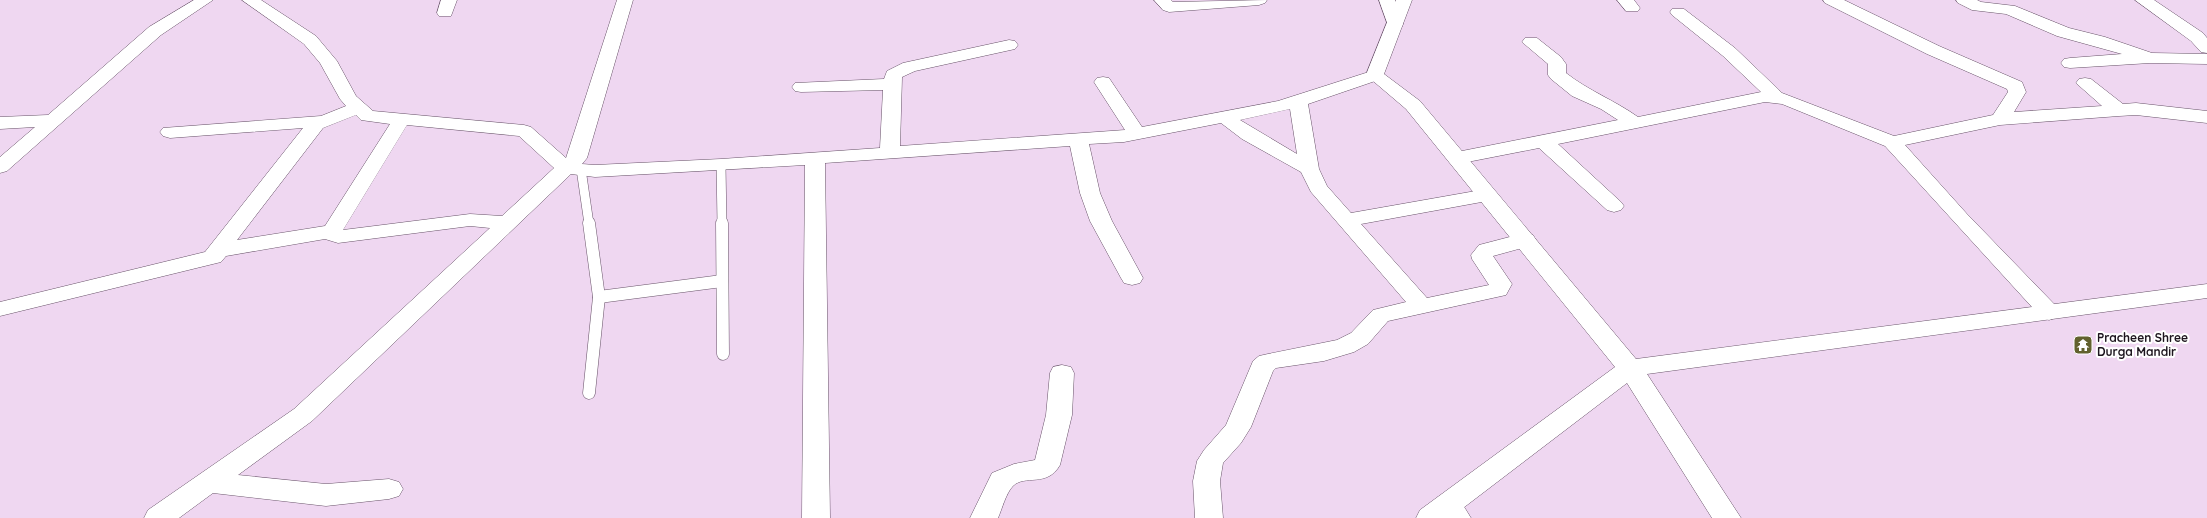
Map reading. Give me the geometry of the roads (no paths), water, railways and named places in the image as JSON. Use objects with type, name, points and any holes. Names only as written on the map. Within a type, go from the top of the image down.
[{"type":"street","points":[[0,167],[155,31],[205,0]]},
{"type":"street","points":[[253,0],[310,40],[328,61],[349,99],[368,116],[524,131],[574,169],[595,171],[721,165],[1078,139],[1136,133],[1282,106],[1375,75],[1404,0]]},
{"type":"street","points":[[158,518],[303,415],[508,223],[574,169],[576,158],[625,0]]},
{"type":"street","points":[[1162,0],[1169,7],[1259,0]]},
{"type":"street","points":[[1387,0],[1395,24]]},
{"type":"street","points":[[1831,0],[1938,52],[2016,86],[2017,92],[2000,119]]},
{"type":"street","points":[[1964,0],[1978,7],[2009,9],[2062,32],[2099,41],[2150,58]]},
{"type":"street","points":[[2143,0],[2197,37],[2207,48]]},
{"type":"street","points":[[1678,12],[1735,55],[1752,70],[1776,97]]},
{"type":"street","points":[[1531,42],[1555,61],[1557,64],[1557,74],[1578,92],[1608,105],[1635,123]]},
{"type":"street","points":[[890,153],[893,75],[909,67],[1009,45]]},
{"type":"street","points":[[2070,63],[2150,58],[2207,59]]},
{"type":"street","points":[[1375,75],[1413,105],[1630,368],[1727,518]]},
{"type":"street","points":[[1103,82],[1136,133]]},
{"type":"street","points":[[2085,83],[2119,110]]},
{"type":"street","points":[[800,87],[892,84]]},
{"type":"street","points":[[1457,158],[1765,97],[1776,97],[1892,142],[1960,218],[2049,312]]},
{"type":"street","points":[[1298,101],[1310,169],[1318,188],[1422,306]]},
{"type":"street","points":[[170,132],[320,121],[359,108]]},
{"type":"street","points":[[1892,142],[2000,119],[2136,109],[2207,117]]},
{"type":"street","points":[[1224,117],[1255,138],[1310,169]]},
{"type":"street","points":[[219,250],[332,231],[402,119]]},
{"type":"street","points":[[0,123],[54,120]]},
{"type":"street","points":[[0,309],[213,257],[320,121]]},
{"type":"street","points":[[1078,139],[1090,193],[1101,221],[1132,278]]},
{"type":"street","points":[[1543,141],[1614,206]]},
{"type":"street","points":[[815,158],[816,518]]},
{"type":"street","points":[[1347,220],[1487,195]]},
{"type":"street","points":[[332,231],[334,236],[338,237],[470,220],[508,223]]},
{"type":"street","points":[[1209,518],[1207,468],[1211,460],[1233,436],[1238,427],[1262,367],[1268,362],[1275,360],[1344,347],[1358,340],[1372,320],[1381,315],[1498,290],[1501,284],[1483,259],[1482,255],[1487,250],[1525,240]]},
{"type":"street","points":[[1445,514],[1630,368],[2207,292]]},
{"type":"street","points":[[984,518],[1002,480],[1013,473],[1039,470],[1047,465],[1059,415],[1062,372]]},
{"type":"street","points":[[208,482],[326,495],[389,489]]},
{"type":"lane","points":[[721,165],[723,354]]},
{"type":"lane","points":[[574,169],[599,297],[589,393]]},
{"type":"lane","points":[[599,297],[722,280]]},
{"type":"place","name":"Pracheen Shree Durga Mandir","points":[[2083,345]]}]
